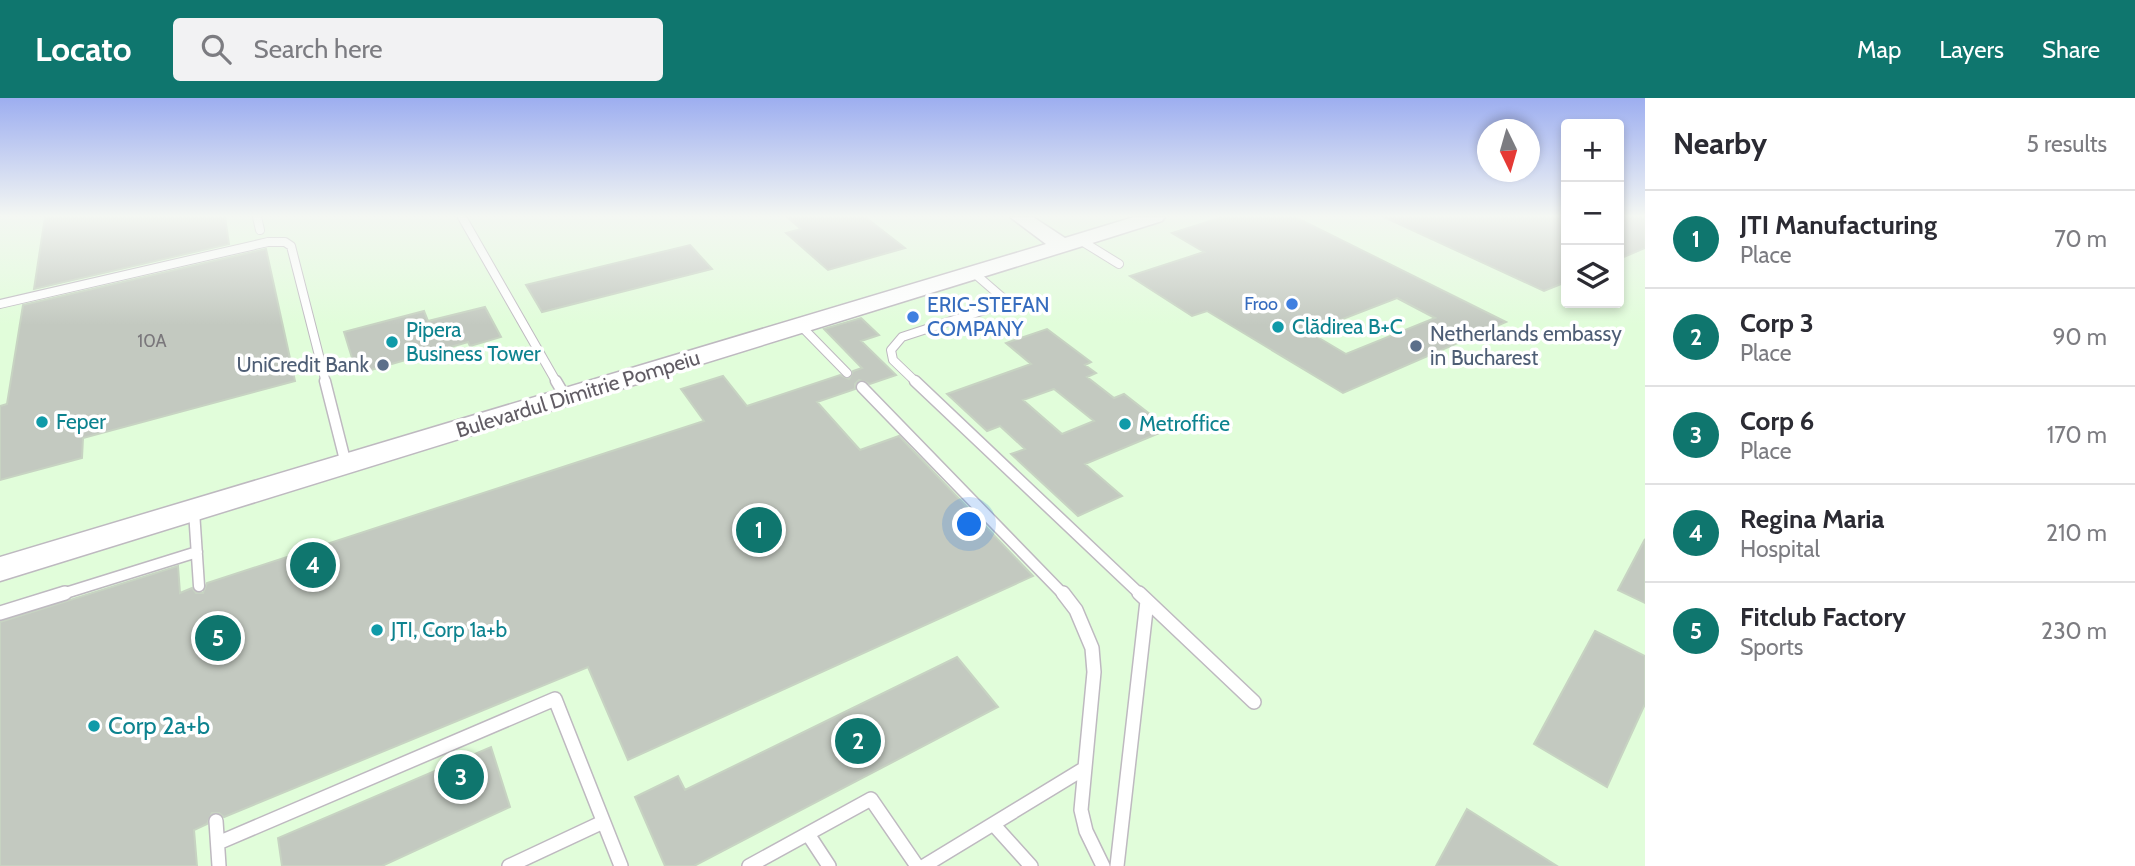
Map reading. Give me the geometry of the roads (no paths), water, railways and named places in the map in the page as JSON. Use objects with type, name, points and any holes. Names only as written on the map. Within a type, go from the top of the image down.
[{"type":"street","name":"Bulevardul Dimitrie Pompeiu","points":[[0,569],[1039,253]]},
{"type":"lane","points":[[0,304],[221,253]]},
{"type":"lane","points":[[293,253],[346,464]]},
{"type":"lane","points":[[483,253],[566,398]]},
{"type":"lane","points":[[1093,253],[1119,264]]},
{"type":"lane","points":[[974,273],[1001,294],[1003,304],[902,337],[891,350],[893,360],[1254,702]]},
{"type":"lane","points":[[801,326],[847,373]]},
{"type":"lane","points":[[862,387],[1053,581],[1076,610],[1092,648],[1094,672],[1081,810],[1086,831],[1103,866]]},
{"type":"lane","points":[[194,511],[199,586]]},
{"type":"lane","points":[[0,613],[197,552]]},
{"type":"lane","points":[[1117,866],[1147,601]]},
{"type":"lane","points":[[218,843],[555,699],[621,866]]},
{"type":"lane","points":[[924,866],[1085,768]]},
{"type":"lane","points":[[751,866],[871,800],[917,866]]},
{"type":"lane","points":[[216,821],[219,866]]},
{"type":"lane","points":[[509,866],[603,822]]},
{"type":"lane","points":[[994,825],[1031,866]]},
{"type":"lane","points":[[808,834],[829,866]]},
{"type":"place","name":"Froo","points":[[1292,304]]},
{"type":"place","name":"ERIC-STEFAN COMPANY","points":[[913,317]]},
{"type":"place","name":"Clădirea B+C","points":[[1278,327]]},
{"type":"place","name":"Pipera Business Tower","points":[[392,342]]},
{"type":"place","name":"Netherlands embassy in Bucharest","points":[[1416,346]]},
{"type":"place","name":"UniCredit Bank","points":[[383,365]]},
{"type":"place","name":"Feper","points":[[42,422]]},
{"type":"place","name":"Metroffice","points":[[1125,424]]},
{"type":"place","name":"JTI Manufacturing","points":[[759,530]]},
{"type":"place","name":"Regina Maria","points":[[313,565]]},
{"type":"place","name":"JTI, Corp 1a+b","points":[[377,630]]},
{"type":"place","name":"Fitclub Factory","points":[[218,638]]},
{"type":"place","name":"Corp 2a+b","points":[[94,726]]},
{"type":"place","name":"Corp 3","points":[[858,741]]},
{"type":"place","name":"Corp 6","points":[[461,777]]}]
